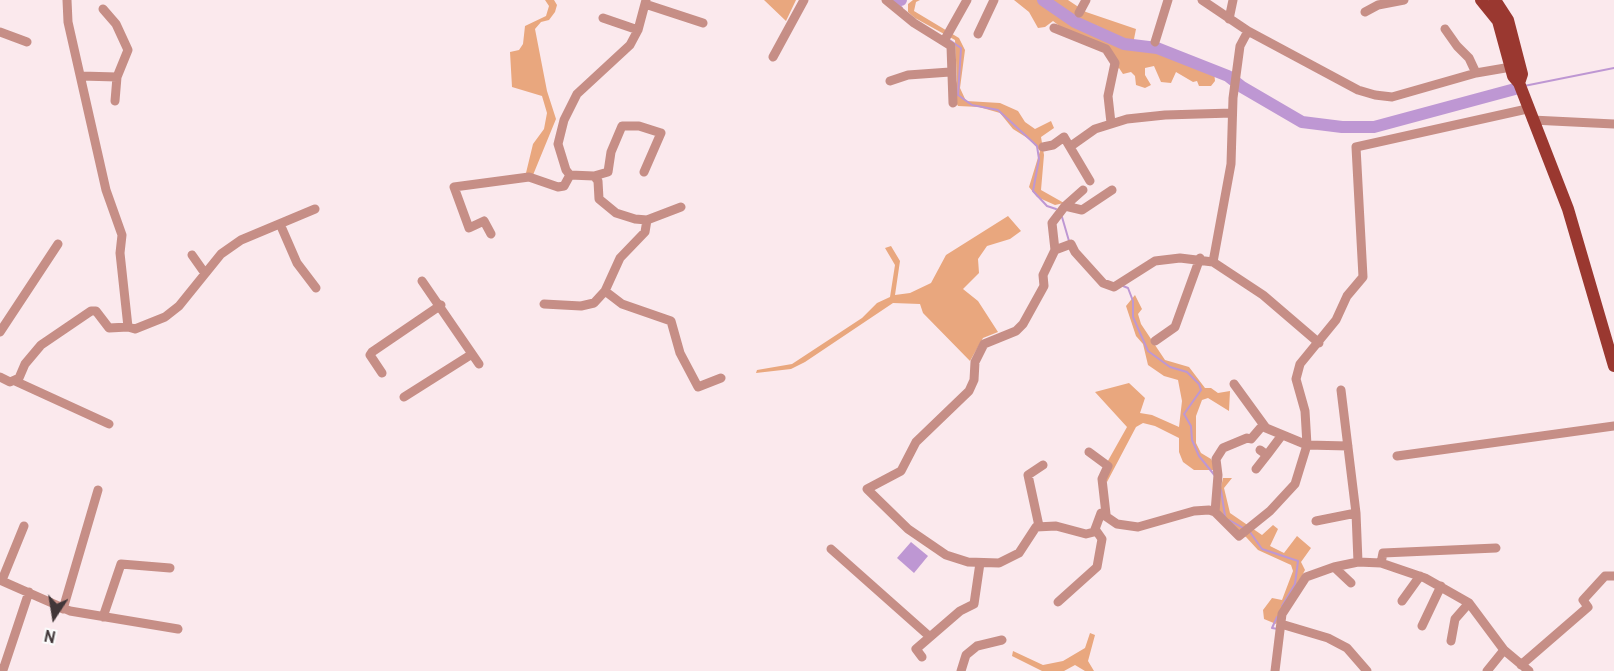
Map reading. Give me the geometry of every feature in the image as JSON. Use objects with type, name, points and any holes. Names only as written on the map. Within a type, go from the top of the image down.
[{"type":"main road","points":[[1481,0],[1498,21],[1513,76],[1519,83],[1568,209],[1609,331],[1614,366]]},
{"type":"main road","points":[[1495,0],[1508,20],[1522,74],[1519,83]]},
{"type":"street","points":[[67,0],[68,22],[106,190],[122,235],[120,253],[128,327]]},
{"type":"street","points":[[773,57],[804,0]]},
{"type":"street","points":[[886,0],[914,23],[951,46],[950,72],[953,103]]},
{"type":"street","points":[[944,41],[967,0]]},
{"type":"street","points":[[978,34],[994,0]]},
{"type":"street","points":[[1080,13],[1086,0]]},
{"type":"street","points":[[1155,42],[1168,0]]},
{"type":"street","points":[[1202,0],[1248,31],[1358,90],[1375,95],[1392,97],[1476,73],[1511,67]]},
{"type":"street","points":[[1229,19],[1233,0]]},
{"type":"street","points":[[1365,12],[1378,5],[1404,0]]},
{"type":"street","points":[[644,172],[661,133],[639,126],[622,126],[611,152],[608,172],[594,176],[570,175],[566,170],[558,144],[569,107],[577,94],[630,45],[638,30],[645,2],[703,23]]},
{"type":"street","points":[[103,9],[116,24],[128,50],[117,77],[115,100]]},
{"type":"street","points":[[603,18],[638,30]]},
{"type":"street","points":[[1054,28],[1106,49],[1115,63],[1108,96],[1111,123]]},
{"type":"street","points":[[1445,29],[1469,58],[1476,73]]},
{"type":"street","points":[[1213,262],[1231,164],[1232,113],[1240,46],[1248,31]]},
{"type":"street","points":[[0,32],[27,42]]},
{"type":"street","points":[[890,81],[908,75],[950,72]]},
{"type":"street","points":[[81,76],[117,77]]},
{"type":"street","points":[[1071,146],[1095,129],[1111,123],[1165,115],[1232,113]]},
{"type":"street","points":[[1083,190],[1065,206],[1052,223],[1055,250],[1043,275],[1044,286],[1023,324],[1016,331],[984,344],[975,362],[974,380],[969,392],[916,442],[901,471],[867,489],[908,529],[936,550],[957,558],[980,563],[999,563],[1019,553],[1028,537],[1039,526],[1056,526],[1086,534],[1094,532],[1101,513],[1106,514],[1117,524],[1138,527],[1194,511],[1215,512],[1239,536],[1270,511],[1295,484],[1307,444],[1305,411],[1296,379],[1300,364],[1336,320],[1347,296],[1363,277],[1356,147],[1530,114],[1614,124]]},
{"type":"street","points":[[1043,147],[1053,145],[1064,136],[1090,181]]},
{"type":"street","points":[[490,234],[484,221],[469,228],[454,187],[529,177],[558,187],[564,186],[570,175]]},
{"type":"street","points":[[594,176],[598,181],[599,199],[616,213],[634,219],[647,220],[681,207]]},
{"type":"street","points":[[1065,206],[1082,210],[1112,190]]},
{"type":"street","points":[[15,381],[41,345],[86,314],[96,311],[109,328],[135,329],[165,317],[179,306],[220,254],[241,240],[315,209]]},
{"type":"street","points":[[544,304],[588,306],[605,291],[620,258],[645,232],[647,220]]},
{"type":"street","points":[[280,224],[297,263],[316,288]]},
{"type":"street","points":[[0,332],[58,244]]},
{"type":"street","points":[[1055,250],[1071,244],[1075,252],[1103,283],[1114,287],[1155,261],[1200,258],[1213,262],[1263,295],[1319,343]]},
{"type":"street","points":[[192,255],[204,272]]},
{"type":"street","points":[[1155,341],[1175,327],[1200,258]]},
{"type":"street","points":[[422,281],[441,305],[479,364]]},
{"type":"street","points":[[605,291],[622,304],[671,321],[681,353],[698,387],[721,378]]},
{"type":"street","points":[[382,373],[370,355],[372,352],[441,305]]},
{"type":"street","points":[[404,397],[472,354]]},
{"type":"street","points":[[0,377],[10,382],[15,381],[109,424]]},
{"type":"street","points":[[1233,384],[1263,426],[1307,444],[1348,446]]},
{"type":"street","points":[[1341,390],[1356,513],[1358,562]]},
{"type":"street","points":[[1215,512],[1218,475],[1216,459],[1223,448],[1247,438],[1251,440],[1263,426]]},
{"type":"street","points":[[1397,456],[1614,426]]},
{"type":"street","points":[[1256,469],[1263,452],[1282,435]]},
{"type":"street","points":[[1089,452],[1108,466],[1102,478],[1106,514]]},
{"type":"street","points":[[1039,526],[1028,475],[1043,465]]},
{"type":"street","points":[[63,609],[98,490]]},
{"type":"street","points":[[1316,521],[1356,513]]},
{"type":"street","points":[[24,526],[1,580],[63,609],[178,629]]},
{"type":"street","points":[[1058,602],[1097,567],[1102,539],[1095,529]]},
{"type":"street","points":[[1381,563],[1383,553],[1496,548]]},
{"type":"street","points":[[831,549],[929,636]]},
{"type":"street","points":[[1286,671],[1277,668],[1282,614],[1306,577],[1334,567],[1358,562],[1381,563],[1420,576],[1441,586],[1469,603],[1504,650],[1525,668],[1588,607],[1583,600],[1605,576],[1614,576]]},
{"type":"street","points":[[922,657],[916,649],[960,611],[974,604],[980,563]]},
{"type":"street","points":[[103,617],[121,564],[170,568]]},
{"type":"street","points":[[1334,567],[1351,583]]},
{"type":"street","points":[[1402,601],[1420,576]]},
{"type":"street","points":[[1422,627],[1441,586]]},
{"type":"street","points":[[0,669],[3,670],[29,592]]},
{"type":"street","points":[[1451,641],[1455,619],[1469,603]]},
{"type":"street","points":[[1281,624],[1328,638],[1347,648],[1364,667],[1353,671]]},
{"type":"street","points":[[961,671],[966,655],[977,646],[1002,640]]},
{"type":"street","points":[[1487,671],[1504,650]]},
{"type":"shaded area","points":[[545,0],[554,0],[557,5],[555,12],[549,20],[541,22],[535,29],[547,91],[556,119],[533,175],[526,173],[533,144],[544,129],[547,113],[542,96],[512,87],[510,52],[519,50],[523,44],[525,26],[546,16],[549,6]]},
{"type":"shaded area","points":[[764,0],[796,0],[786,21]]},
{"type":"shaded area","points":[[913,0],[920,0],[916,2],[914,11],[959,38],[965,50],[960,88],[966,101],[1000,103],[1018,111],[1025,122],[1035,129],[1051,121],[1054,128],[1041,137],[1044,155],[1041,190],[1064,203],[1055,205],[1037,197],[1029,187],[1040,151],[1029,139],[1013,129],[1000,113],[979,107],[958,106],[952,95],[957,81],[955,40],[908,12],[908,4]]},
{"type":"shaded area","points":[[1014,0],[1045,0],[1045,8],[1064,15],[1065,21],[1125,45],[1172,55],[1192,65],[1202,66],[1214,71],[1215,81],[1211,86],[1199,86],[1197,81],[1193,82],[1176,72],[1171,83],[1161,82],[1154,66],[1145,68],[1145,75],[1151,85],[1145,88],[1136,85],[1135,76],[1131,72],[1123,74],[1119,68],[1116,70],[1108,50],[1066,31],[1053,21],[1045,27],[1038,28],[1029,12]]},
{"type":"shaded area","points":[[1046,0],[1068,0],[1086,12],[1136,29],[1133,44],[1112,38],[1098,26],[1078,23],[1074,16],[1046,7]]},
{"type":"shaded area","points":[[1008,216],[1021,231],[1010,239],[987,246],[978,259],[979,273],[963,289],[978,301],[998,332],[983,338],[970,361],[923,313],[920,304],[893,303],[805,362],[791,369],[756,373],[757,370],[792,364],[862,318],[877,303],[890,297],[895,265],[885,248],[891,246],[900,261],[895,295],[910,293],[931,283],[946,255]]},
{"type":"shaded area","points":[[1135,295],[1142,309],[1138,314],[1141,324],[1165,360],[1189,367],[1205,388],[1211,388],[1218,393],[1230,391],[1229,411],[1208,398],[1202,400],[1196,416],[1196,443],[1201,453],[1211,459],[1217,470],[1194,470],[1183,462],[1179,452],[1179,438],[1155,426],[1143,423],[1136,427],[1107,482],[1100,475],[1127,427],[1095,392],[1129,383],[1145,398],[1140,413],[1152,415],[1179,427],[1182,401],[1178,380],[1164,376],[1148,365],[1143,344],[1136,336],[1126,306]]},
{"type":"shaded area","points":[[1223,478],[1232,478],[1224,488],[1230,513],[1262,535],[1273,525],[1278,529],[1270,546],[1284,553],[1297,536],[1311,548],[1301,562],[1305,570],[1276,624],[1264,619],[1263,610],[1272,598],[1282,600],[1293,571],[1291,565],[1258,550],[1246,537],[1228,526],[1217,507]]},
{"type":"shaded area","points":[[911,542],[928,556],[914,573],[897,558]]},
{"type":"shaded area","points":[[1090,633],[1095,635],[1088,661],[1094,671],[1085,671],[1075,665],[1064,671],[1042,671],[1012,656],[1013,651],[1043,665],[1063,661],[1085,648]]},
{"type":"waterway","points":[[892,0],[901,0]]},
{"type":"waterway","points":[[1043,0],[1075,22],[1124,44],[1157,48],[1228,76],[1242,87],[1302,122],[1342,127],[1374,127],[1515,89]]},
{"type":"waterway","points":[[896,2],[902,8]]},
{"type":"waterway","points":[[948,39],[961,48],[958,95],[972,105],[998,110],[1037,146],[1039,159],[1033,191],[1047,206],[1056,209]]},
{"type":"waterway","points":[[1524,86],[1614,68]]},
{"type":"waterway","points":[[1062,217],[1069,241]]},
{"type":"waterway","points":[[1123,286],[1128,288],[1133,301],[1133,317],[1148,351],[1170,367],[1187,372],[1199,384],[1201,390],[1184,414],[1191,426],[1192,440],[1199,456],[1216,477]]},
{"type":"waterway","points":[[1221,490],[1225,516]]},
{"type":"waterway","points":[[1229,520],[1245,529]]},
{"type":"waterway","points":[[1250,532],[1262,549],[1298,561],[1295,584],[1282,606]]},
{"type":"waterway","points":[[1277,617],[1272,628],[1278,629]]}]
